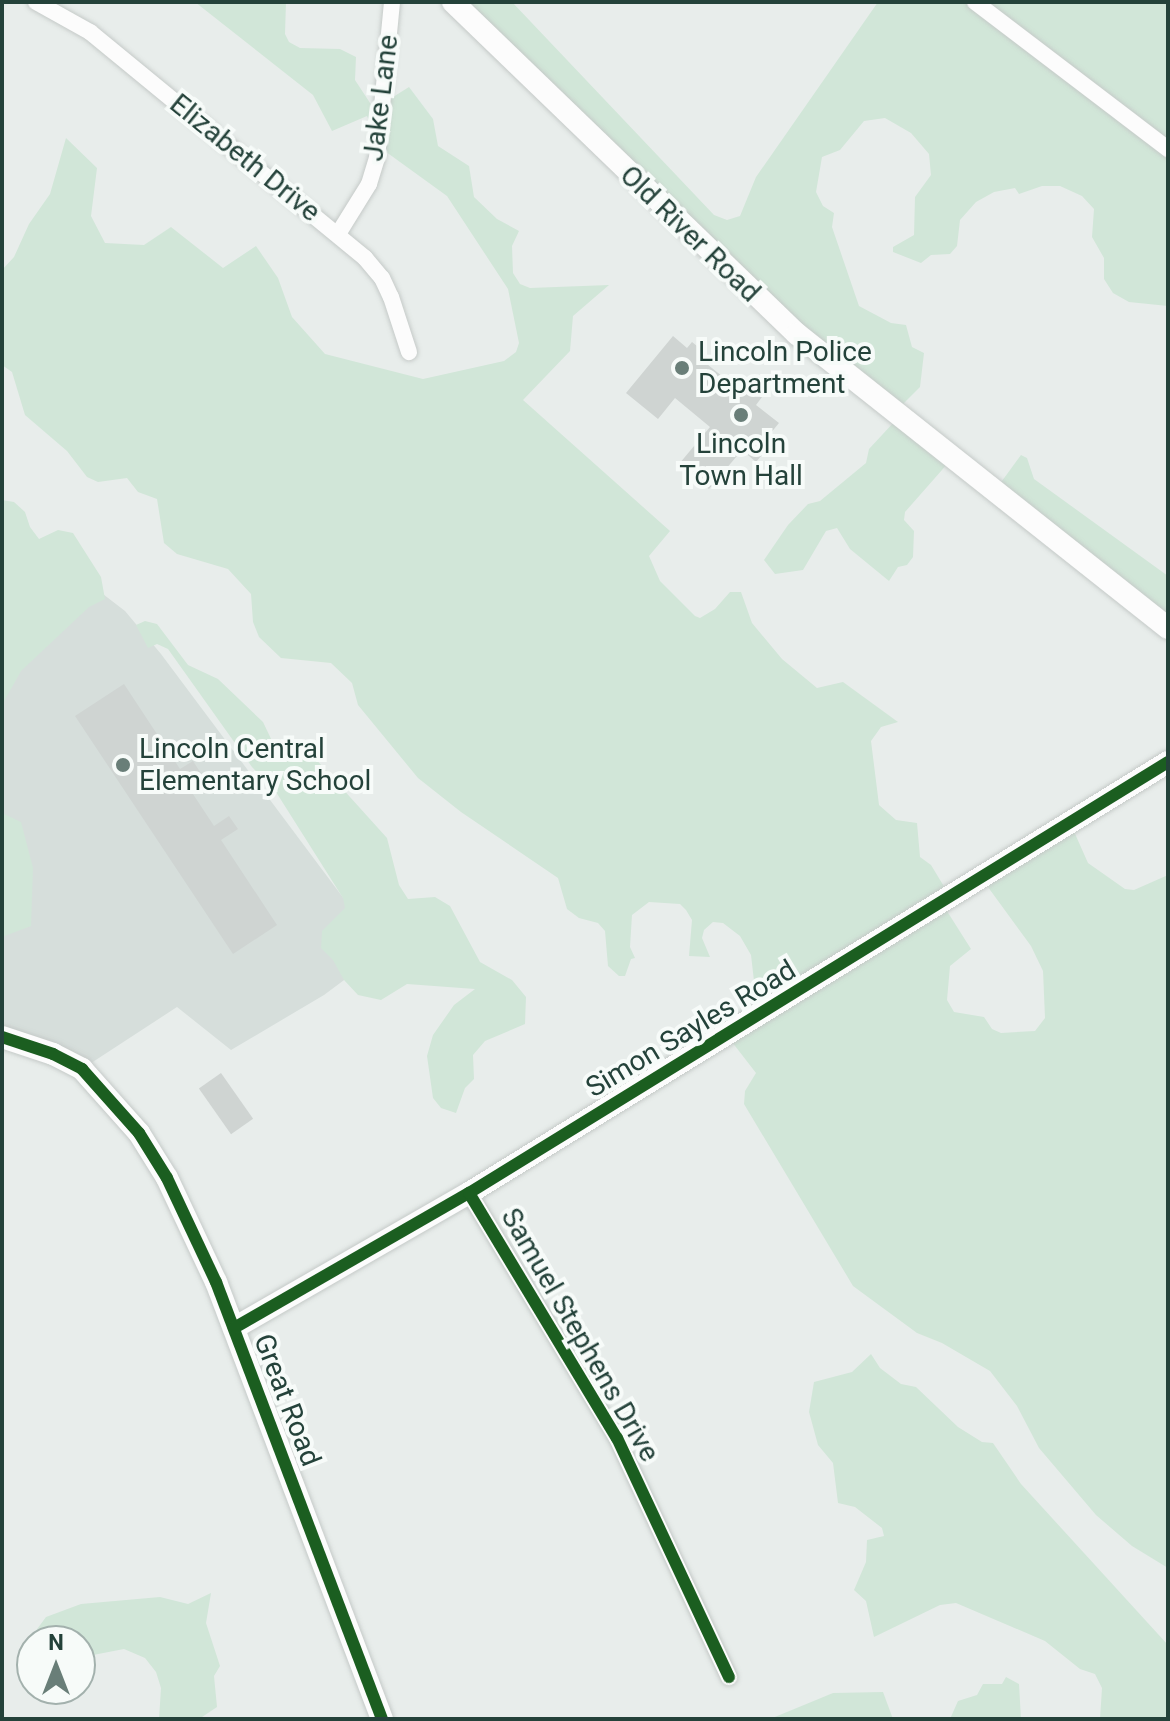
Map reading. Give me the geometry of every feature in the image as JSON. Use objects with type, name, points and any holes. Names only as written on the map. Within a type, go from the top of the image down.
[{"type":"street","name":"Elizabeth Drive","points":[[36,2],[90,32],[338,234],[382,278],[409,352]]},
{"type":"street","name":"Jake Lane","points":[[338,234],[369,184],[377,158],[392,2]]},
{"type":"street","name":"Old River Road","points":[[453,2],[797,334],[1168,628]]},
{"type":"street","points":[[975,2],[1168,149]]},
{"type":"street","name":"Simon Sayles Road","points":[[234,1328],[469,1193],[1168,762]]},
{"type":"street","name":"Great Road","points":[[2,1037],[53,1054],[82,1069],[139,1133],[185,1212],[234,1328],[382,1719]]},
{"type":"street","name":"Samuel Stephens Drive","points":[[469,1193],[617,1438],[729,1677]]},
{"type":"shaded area","name":"Lincoln Central Elementary School","points":[[99,591],[125,611],[161,654],[383,951],[324,995],[231,1050],[177,1007],[82,1069],[2,1037],[2,685]]},
{"type":"green space","points":[[195,2],[286,2],[285,34],[289,42],[300,48],[340,49],[356,57],[355,80],[374,109],[409,87],[433,119],[438,146],[469,166],[474,197],[497,219],[519,231],[512,246],[513,273],[520,284],[530,288],[609,285],[573,316],[570,351],[523,400],[670,531],[649,556],[660,581],[695,616],[700,618],[715,609],[730,592],[741,592],[752,623],[782,659],[817,688],[843,682],[898,722],[881,727],[871,741],[879,805],[896,820],[917,823],[920,857],[931,865],[951,898],[945,908],[971,949],[950,966],[947,1000],[954,1012],[984,1017],[992,1029],[1001,1033],[1035,1031],[1045,1018],[1043,971],[1031,946],[985,883],[1072,827],[1088,863],[1125,889],[1134,890],[1168,875],[1168,1568],[1132,1546],[1096,1515],[1039,1448],[1017,1406],[990,1371],[942,1343],[917,1333],[853,1286],[744,1104],[745,1091],[756,1073],[732,1042],[773,1011],[754,981],[751,955],[740,936],[723,923],[713,922],[704,930],[702,938],[710,957],[689,956],[692,920],[686,910],[680,904],[649,902],[632,915],[630,947],[635,958],[631,959],[625,976],[619,976],[608,966],[605,931],[598,923],[579,918],[567,909],[558,878],[461,812],[418,778],[358,705],[352,683],[331,663],[281,658],[259,637],[253,622],[251,594],[228,569],[177,554],[164,543],[157,499],[138,492],[127,478],[98,482],[87,477],[67,451],[25,415],[12,372],[2,365],[2,270],[14,257],[29,224],[50,194],[66,138],[97,168],[91,216],[105,243],[144,245],[171,227],[223,268],[256,246],[278,278],[292,317],[325,354],[423,379],[504,361],[516,352],[519,343],[508,289],[447,196],[382,149],[367,116],[332,131],[313,95]]},
{"type":"green space","points":[[449,2],[512,2],[714,215],[727,220],[740,216],[756,177],[878,2],[1168,2],[1168,306],[1129,302],[1113,293],[1104,279],[1104,258],[1092,237],[1094,209],[1082,196],[1060,186],[1042,186],[1019,194],[1015,188],[994,192],[976,202],[960,220],[957,246],[950,254],[931,255],[921,263],[893,252],[893,247],[914,235],[915,197],[931,175],[929,154],[911,133],[885,118],[864,121],[840,150],[822,157],[816,192],[823,206],[834,213],[832,227],[859,306],[891,323],[906,325],[912,347],[924,353],[920,387],[892,415]]},
{"type":"green space","points":[[895,421],[949,462],[905,512],[904,520],[914,531],[913,557],[907,565],[898,567],[889,581],[850,549],[837,528],[826,531],[803,570],[775,574],[764,560],[788,525],[808,504],[820,501],[866,463],[869,449]]},
{"type":"green space","points":[[1021,455],[1027,458],[1034,479],[1168,576],[1168,630],[994,492]]},
{"type":"green space","points":[[2,500],[14,502],[25,512],[30,527],[39,539],[58,530],[73,533],[101,577],[105,599],[89,607],[21,671],[2,705]]},
{"type":"green space","points":[[145,621],[157,624],[188,665],[218,679],[263,722],[273,743],[294,745],[313,756],[387,838],[399,885],[408,899],[435,897],[450,906],[480,962],[512,980],[526,997],[525,1024],[485,1041],[473,1055],[474,1079],[465,1088],[456,1113],[441,1108],[433,1098],[427,1056],[433,1035],[454,1005],[475,989],[407,984],[381,1000],[358,995],[344,980],[333,960],[321,948],[322,931],[345,908],[343,898],[276,792],[252,767],[168,649],[157,644],[148,648],[136,625]]},
{"type":"green space","points":[[2,813],[21,822],[33,868],[31,926],[2,937]]},
{"type":"green space","points":[[871,1354],[880,1368],[901,1384],[916,1387],[958,1427],[982,1442],[993,1443],[1021,1484],[1168,1645],[1168,1719],[1100,1719],[1102,1688],[1095,1674],[1080,1669],[1045,1641],[956,1603],[940,1605],[874,1637],[866,1601],[854,1590],[866,1562],[867,1540],[884,1536],[882,1528],[855,1507],[838,1503],[833,1463],[818,1445],[809,1412],[814,1382],[852,1372]]},
{"type":"green space","points":[[211,1593],[206,1623],[220,1666],[214,1676],[217,1707],[199,1719],[159,1719],[161,1688],[156,1672],[145,1658],[124,1649],[96,1654],[96,1625],[40,1625],[46,1617],[81,1604],[160,1597],[188,1604]]},
{"type":"green space","points":[[1006,1677],[1019,1684],[1021,1719],[950,1719],[958,1701],[977,1695],[983,1684],[1002,1684]]},
{"type":"green space","points":[[883,1692],[893,1719],[770,1719],[833,1693]]},
{"type":"building","points":[[673,336],[687,348],[692,342],[702,350],[697,356],[743,393],[749,386],[762,397],[756,405],[779,423],[765,440],[771,444],[756,462],[742,450],[709,489],[679,464],[710,427],[675,398],[658,419],[626,393]]},
{"type":"building","points":[[124,684],[180,769],[193,761],[202,775],[187,785],[214,826],[229,816],[238,829],[221,840],[277,925],[233,954],[75,716]]},
{"type":"building","points":[[221,1073],[253,1119],[231,1134],[199,1088]]},
{"type":"cycle path","points":[[234,1328],[469,1193],[1168,762]]},
{"type":"cycle path","points":[[2,1037],[53,1054],[82,1069],[139,1133],[167,1178],[216,1282],[382,1719]]},
{"type":"cycle path","points":[[469,1193],[617,1438],[729,1677]]},
{"type":"place","name":"Lincoln Police Department","points":[[682,368]]},
{"type":"place","name":"Lincoln Town Hall","points":[[741,415]]},
{"type":"place","name":"Lincoln Central Elementary School","points":[[123,765]]}]
